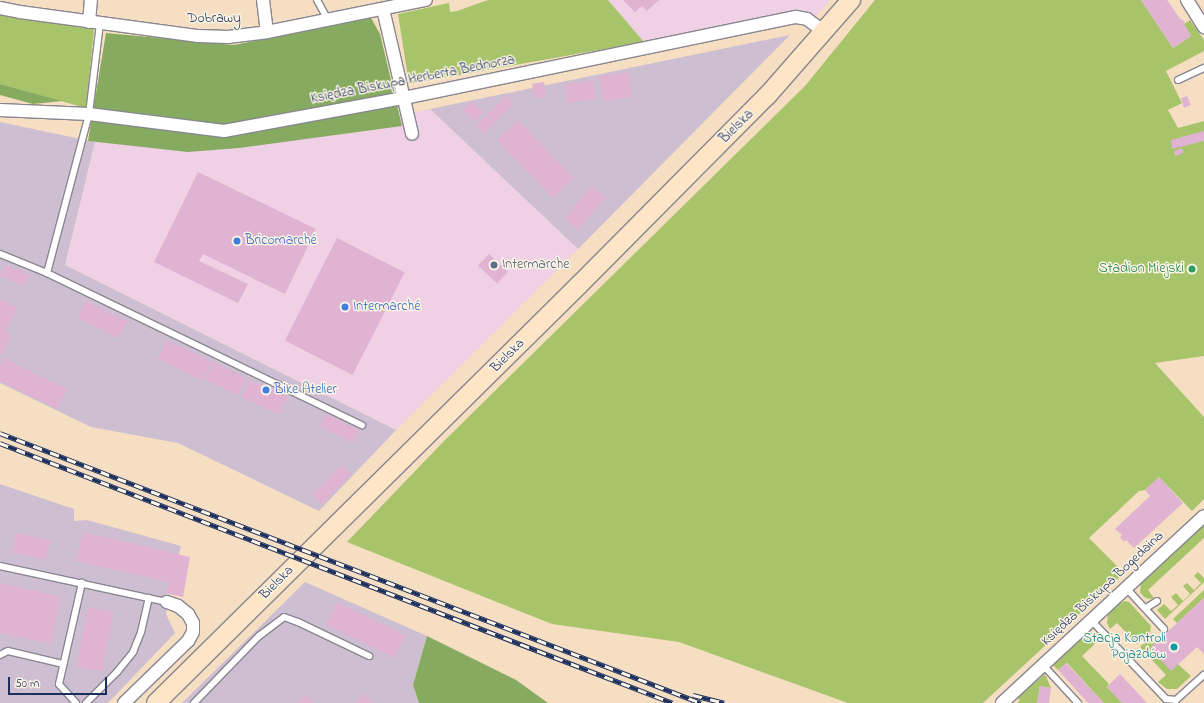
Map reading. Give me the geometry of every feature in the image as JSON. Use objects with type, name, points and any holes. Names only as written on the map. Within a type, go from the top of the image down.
[{"type":"main road","name":"Bielska","points":[[156,703],[767,96],[851,0]]},
{"type":"street","points":[[91,0],[94,22]]},
{"type":"street","points":[[263,0],[267,32]]},
{"type":"street","name":"Dobrawy","points":[[0,8],[198,36],[228,36],[267,32],[426,0]]},
{"type":"street","points":[[1187,0],[1204,27]]},
{"type":"street","points":[[383,9],[412,134]]},
{"type":"street","name":"Księdza Biskupa Herberta Bednorza","points":[[1,111],[89,114],[224,131],[404,98],[796,18],[807,19],[824,32]]},
{"type":"street","name":"Księdza Biskupa Bogedaina","points":[[1002,703],[1204,516]]},
{"type":"street","points":[[124,703],[188,641],[193,632],[193,623],[188,614],[178,606],[167,602]]},
{"type":"lane","points":[[317,0],[328,20]]},
{"type":"lane","points":[[47,273],[89,114],[94,22]]},
{"type":"lane","points":[[1178,80],[1204,68]]},
{"type":"lane","points":[[0,254],[47,273],[362,425]]},
{"type":"lane","points":[[0,566],[167,602]]},
{"type":"lane","points":[[76,703],[59,684],[82,583]]},
{"type":"lane","points":[[1126,588],[1164,629]]},
{"type":"lane","points":[[86,703],[118,672],[133,652],[141,632],[149,598]]},
{"type":"lane","points":[[1146,608],[1157,601]]},
{"type":"lane","points":[[194,703],[259,636],[284,617],[298,622],[369,656]]},
{"type":"lane","points":[[1091,620],[1166,699],[1176,700],[1204,674]]},
{"type":"lane","points":[[0,655],[8,651],[64,664]]},
{"type":"lane","points":[[1043,665],[1078,703]]},
{"type":"shaded area","points":[[608,0],[830,0],[816,16],[803,12],[644,42]]},
{"type":"shaded area","points":[[790,35],[578,249],[430,109]]},
{"type":"shaded area","points":[[430,109],[578,249],[396,430],[65,265],[95,142],[191,150],[242,147]]},
{"type":"shaded area","points":[[0,122],[95,142],[65,265],[396,430],[319,511],[178,443],[91,427],[0,383]]},
{"type":"shaded area","points":[[0,484],[74,509],[74,521],[87,520],[181,546],[167,602],[166,614],[175,633],[108,703],[0,703]]},
{"type":"shaded area","points":[[305,582],[427,636],[413,685],[419,703],[182,703]]},
{"type":"green space","points":[[488,0],[608,0],[644,42],[409,84],[398,14],[449,3],[450,12],[457,11]]},
{"type":"green space","points":[[875,0],[1141,0],[1173,48],[1191,36],[1184,24],[1190,20],[1204,40],[1204,51],[1166,71],[1182,103],[1168,110],[1178,128],[1204,121],[1204,356],[1155,363],[1204,417],[1204,499],[1192,511],[1159,477],[1145,490],[1139,491],[1089,538],[1124,573],[983,703],[848,703],[679,642],[552,624],[347,542],[444,441],[805,86]]},
{"type":"green space","points":[[0,15],[94,29],[86,108],[0,84]]},
{"type":"green space","points":[[371,18],[380,34],[402,126],[239,148],[188,152],[88,141],[106,33],[234,45]]},
{"type":"green space","points":[[0,84],[62,101],[33,104],[0,95]]},
{"type":"green space","points":[[1204,525],[1204,538],[1148,590],[1154,598],[1149,599],[1144,597],[1140,592],[1141,583]]},
{"type":"green space","points":[[1198,572],[1204,578],[1204,582],[1165,619],[1157,610],[1164,604],[1171,611],[1178,605],[1171,597],[1176,593],[1183,601],[1190,594],[1183,586],[1187,583],[1194,590],[1201,583],[1194,576]]},
{"type":"green space","points":[[1204,590],[1204,598],[1177,623],[1173,619]]},
{"type":"green space","points":[[1125,601],[1129,602],[1151,626],[1150,632],[1137,644],[1117,623],[1110,629],[1107,623],[1108,614],[1119,604]]},
{"type":"green space","points":[[1087,633],[1094,633],[1101,638],[1082,656],[1109,684],[1107,687],[1122,703],[1104,703],[1067,663],[1058,670],[1053,665]]},
{"type":"green space","points":[[427,636],[516,680],[548,703],[419,703],[413,685]]},
{"type":"green space","points":[[1149,638],[1191,676],[1177,689],[1167,689],[1158,682],[1166,675],[1140,647]]},
{"type":"green space","points":[[1045,674],[1051,688],[1040,686],[1037,703],[1017,703],[1020,700],[1017,698]]},
{"type":"building","points":[[623,0],[659,0],[647,11],[642,6],[635,12]]},
{"type":"building","points":[[1141,0],[1167,0],[1181,20],[1182,19],[1185,23],[1184,24],[1191,36],[1173,48]]},
{"type":"building","points":[[628,72],[632,97],[603,101],[599,77]]},
{"type":"building","points":[[593,80],[596,99],[567,103],[564,85]]},
{"type":"building","points":[[544,82],[546,97],[534,99],[532,84]]},
{"type":"building","points":[[506,96],[514,104],[484,133],[476,126]]},
{"type":"building","points":[[1187,96],[1191,105],[1184,108],[1181,98]]},
{"type":"building","points":[[472,101],[483,112],[474,122],[463,110]]},
{"type":"building","points":[[518,120],[574,178],[553,198],[497,140]]},
{"type":"building","points":[[1204,131],[1204,141],[1172,149],[1171,140]]},
{"type":"building","points":[[1182,148],[1184,153],[1176,156],[1174,151]]},
{"type":"building","name":"Bricomarché","points":[[198,172],[316,229],[285,294],[203,254],[199,261],[248,284],[238,303],[154,262]]},
{"type":"building","points":[[592,186],[606,198],[578,230],[564,218]]},
{"type":"building","name":"Intermarché","points":[[337,238],[405,273],[353,375],[285,340]]},
{"type":"building","points":[[489,254],[508,272],[497,283],[478,266]]},
{"type":"building","points":[[5,265],[19,271],[20,268],[25,271],[24,273],[29,275],[24,286],[0,275]]},
{"type":"building","points":[[0,299],[17,308],[5,332],[11,335],[0,357]]},
{"type":"building","points":[[86,301],[127,321],[119,338],[78,318]]},
{"type":"building","points":[[167,340],[212,362],[203,381],[158,359]]},
{"type":"building","points":[[4,358],[67,389],[58,409],[0,381],[0,366]]},
{"type":"building","points":[[214,362],[246,378],[237,395],[205,379]]},
{"type":"building","points":[[249,380],[287,397],[280,414],[241,397]]},
{"type":"building","points":[[326,414],[359,430],[353,443],[320,427]]},
{"type":"building","points":[[342,465],[351,474],[321,504],[312,495]]},
{"type":"building","points":[[1159,477],[1183,503],[1134,548],[1126,540],[1124,542],[1120,537],[1122,535],[1115,529],[1150,496],[1145,490]]},
{"type":"building","points":[[83,532],[190,557],[183,597],[166,593],[169,582],[76,561]]},
{"type":"building","points":[[16,533],[50,540],[46,560],[12,553]]},
{"type":"building","points":[[0,583],[61,597],[51,644],[0,633]]},
{"type":"building","points":[[1204,598],[1204,654],[1197,647],[1171,671],[1150,648]]},
{"type":"building","points":[[337,602],[405,635],[394,658],[326,624]]},
{"type":"building","points":[[88,607],[114,612],[102,672],[76,667]]},
{"type":"building","points":[[1066,663],[1104,703],[1088,703],[1058,670]]},
{"type":"building","points":[[1120,674],[1147,703],[1122,703],[1107,687]]},
{"type":"building","points":[[1040,686],[1051,688],[1049,703],[1037,703]]},
{"type":"building","points":[[365,694],[373,703],[355,703]]},
{"type":"building","points":[[305,695],[314,703],[297,703]]},
{"type":"railway","points":[[0,433],[701,703]]},
{"type":"railway","points":[[0,443],[673,703]]},
{"type":"railway","points":[[693,695],[724,703]]},
{"type":"place","name":"Bricomarché","points":[[237,241]]},
{"type":"place","name":"Intermarche","points":[[494,265]]},
{"type":"place","name":"Stadion Miejski","points":[[1192,269]]},
{"type":"place","name":"Intermarché","points":[[345,307]]},
{"type":"place","name":"Bike Atelier","points":[[266,390]]},
{"type":"place","name":"Stacja Kontroli Pojazdów","points":[[1174,647]]}]
